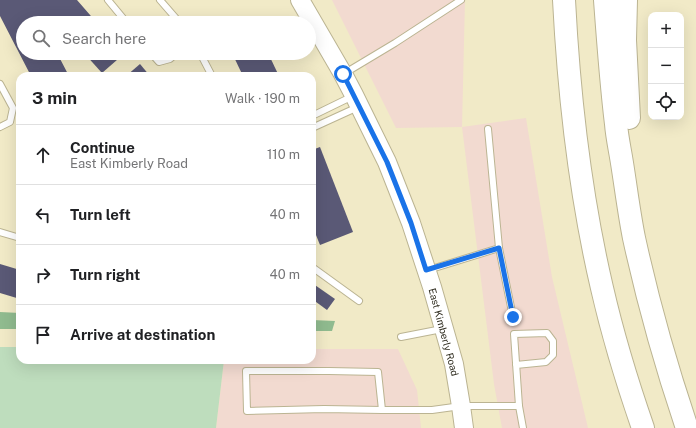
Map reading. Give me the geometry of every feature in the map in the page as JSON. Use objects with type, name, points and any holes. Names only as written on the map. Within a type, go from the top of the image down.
[{"type":"highway","points":[[564,0],[573,109],[584,198],[592,242],[620,358],[643,428]]},
{"type":"highway","points":[[605,0],[613,104],[626,196],[634,238],[648,298],[674,390],[687,428]]},
{"type":"highway","points":[[622,163],[629,121],[625,40],[626,0]]},
{"type":"main road","name":"East Kimberly Road","points":[[300,0],[309,16]]},
{"type":"main road","name":"East Kimberly Road","points":[[316,28],[343,74],[387,162],[411,223],[432,286],[454,364],[462,406],[464,428]]},
{"type":"lane","points":[[108,0],[121,16]]},
{"type":"lane","points":[[160,0],[174,16]]},
{"type":"lane","points":[[343,74],[395,43],[461,0]]},
{"type":"lane","points":[[157,60],[159,62],[166,60]]},
{"type":"lane","points":[[204,60],[210,72]]},
{"type":"lane","points":[[0,84],[13,108],[10,122],[0,127]]},
{"type":"lane","points":[[316,115],[357,101]]},
{"type":"lane","points":[[316,126],[357,101]]},
{"type":"lane","points":[[488,129],[499,248],[513,317]]},
{"type":"lane","points":[[0,232],[16,237]]},
{"type":"lane","points":[[426,270],[499,248]]},
{"type":"lane","points":[[316,270],[359,301]]},
{"type":"lane","points":[[401,337],[444,328]]},
{"type":"lane","points":[[516,365],[546,362],[553,355],[553,341],[547,333],[514,334],[516,365],[519,406],[523,428]]},
{"type":"lane","points":[[382,410],[378,372],[246,371],[247,411],[432,410],[462,406],[519,406]]},
{"type":"shaded area","points":[[332,0],[465,0],[462,127],[396,128]]},
{"type":"shaded area","points":[[526,118],[552,277],[588,428],[502,428],[494,384],[462,127]]},
{"type":"shaded area","points":[[316,349],[398,349],[417,390],[421,428],[216,428],[224,364],[316,364]]},
{"type":"green space","points":[[0,312],[16,313],[16,329],[0,329]]},
{"type":"green space","points":[[316,320],[335,321],[332,331],[316,331]]},
{"type":"green space","points":[[0,347],[16,347],[16,364],[224,364],[216,428],[0,428]]},
{"type":"building","points":[[0,0],[77,0],[91,16],[16,16],[16,47],[0,16]]},
{"type":"building","points":[[23,60],[61,60],[67,72],[29,72]]},
{"type":"building","points":[[90,60],[117,60],[103,72],[101,72]]},
{"type":"building","points":[[235,60],[271,60],[277,72],[241,72]]},
{"type":"building","points":[[140,64],[147,72],[131,72]]},
{"type":"building","points":[[320,147],[353,232],[320,245],[316,235],[316,148]]},
{"type":"building","points":[[0,264],[16,269],[16,298],[0,293]]},
{"type":"building","points":[[316,286],[335,299],[327,310],[316,302]]},
{"type":"route","points":[[343,74],[387,162],[411,223],[426,270],[499,248],[513,317]]}]
